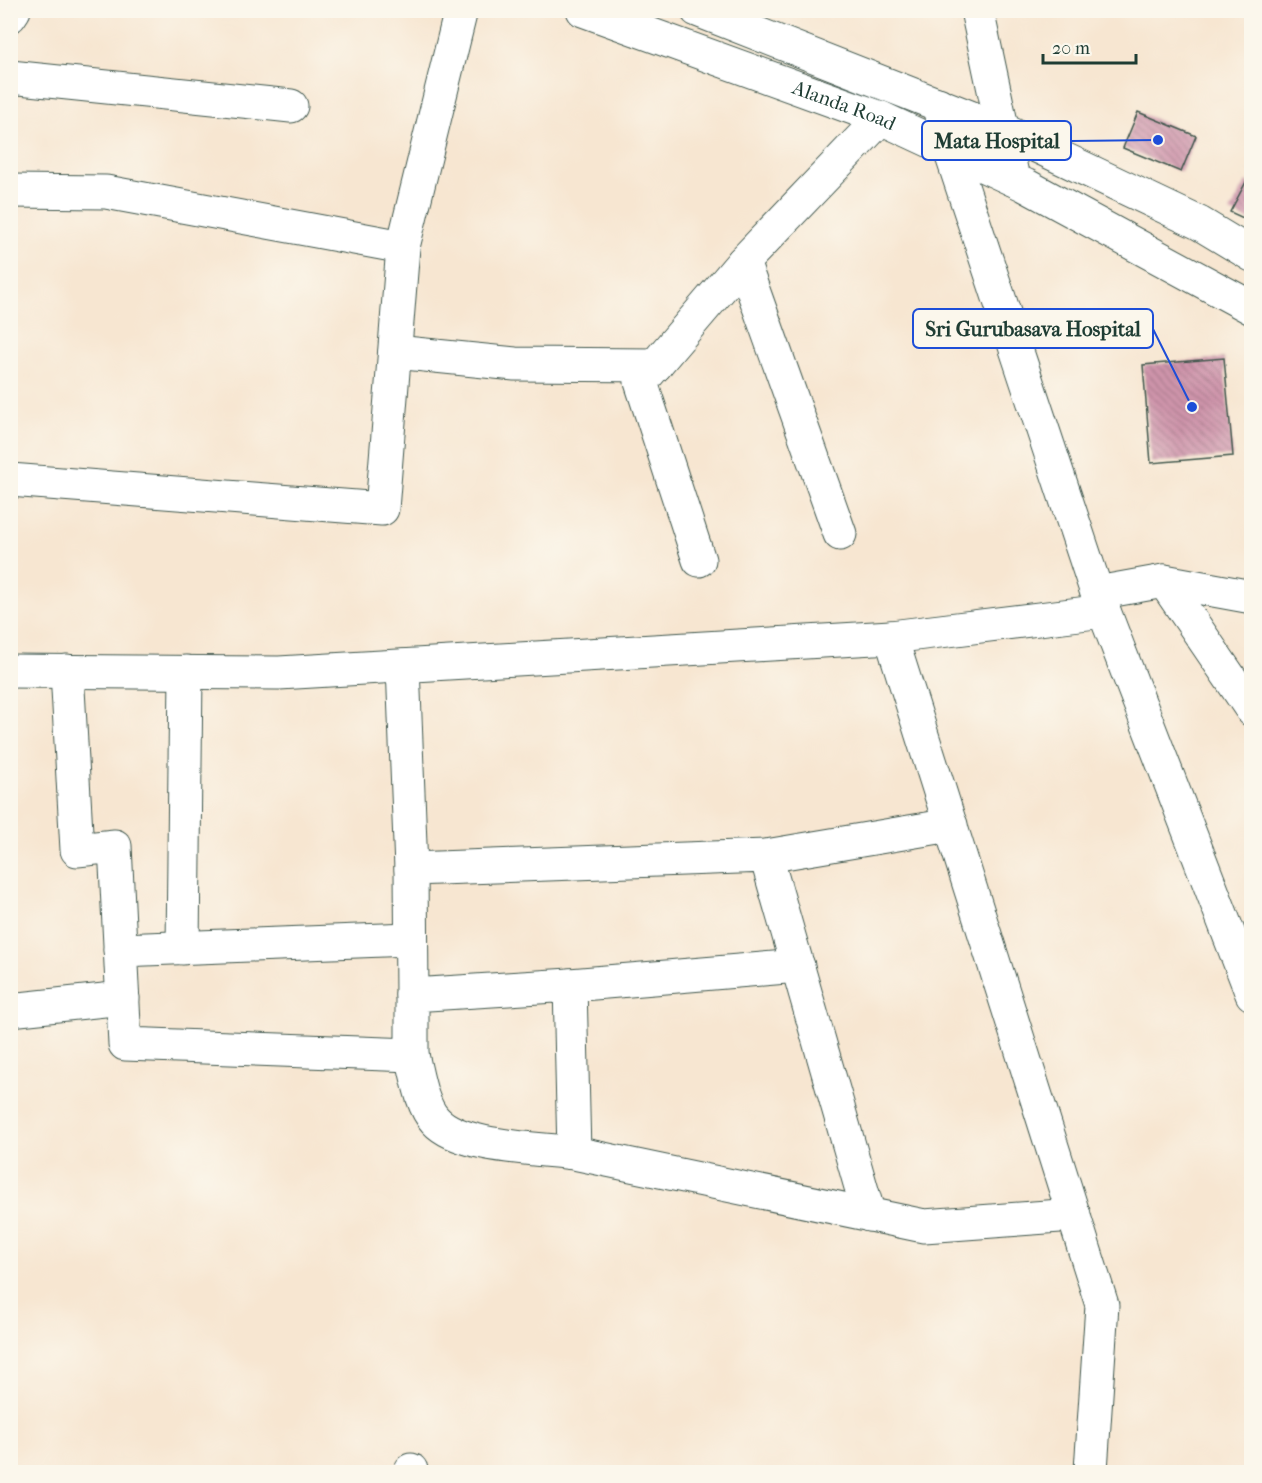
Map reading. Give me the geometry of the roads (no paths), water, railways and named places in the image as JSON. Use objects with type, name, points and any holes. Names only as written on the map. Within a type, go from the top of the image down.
[{"type":"street","points":[[10,16],[14,10]]},
{"type":"street","points":[[10,480],[382,509],[403,247],[461,10]]},
{"type":"street","name":"Alanda Road","points":[[583,10],[881,118],[951,153],[1013,179],[1251,308]]},
{"type":"street","name":"Alanda Road","points":[[697,10],[1003,130],[1198,223],[1251,255]]},
{"type":"street","points":[[976,10],[1013,179]]},
{"type":"street","points":[[10,76],[291,106]]},
{"type":"street","points":[[938,104],[951,153],[1100,602],[1251,993]]},
{"type":"street","points":[[699,560],[641,382],[743,262],[881,118]]},
{"type":"street","points":[[10,191],[105,192],[403,247]]},
{"type":"street","points":[[743,262],[840,534]]},
{"type":"street","points":[[395,352],[514,364],[656,365]]},
{"type":"street","points":[[1164,581],[1251,710]]},
{"type":"street","points":[[10,670],[279,673],[891,637],[1100,602],[1164,581],[1251,597]]},
{"type":"street","points":[[891,637],[1102,1305],[1091,1470]]},
{"type":"street","points":[[403,666],[411,869],[412,1055],[427,1106],[434,1119],[445,1129],[471,1139],[574,1153],[924,1226],[1074,1215]]},
{"type":"street","points":[[67,671],[77,850],[115,846],[125,1044],[412,1055]]},
{"type":"street","points":[[183,948],[186,672]]},
{"type":"street","points":[[411,869],[766,856],[951,825]]},
{"type":"street","points":[[766,856],[869,1215]]},
{"type":"street","points":[[120,950],[410,939]]},
{"type":"street","points":[[412,995],[570,985],[798,966]]},
{"type":"street","points":[[570,985],[574,1153]]},
{"type":"street","points":[[10,1010],[123,998]]},
{"type":"place","name":"Mata Hospital","points":[[1158,140]]},
{"type":"place","name":"Sri Gurubasava Hospital","points":[[1192,407]]}]
